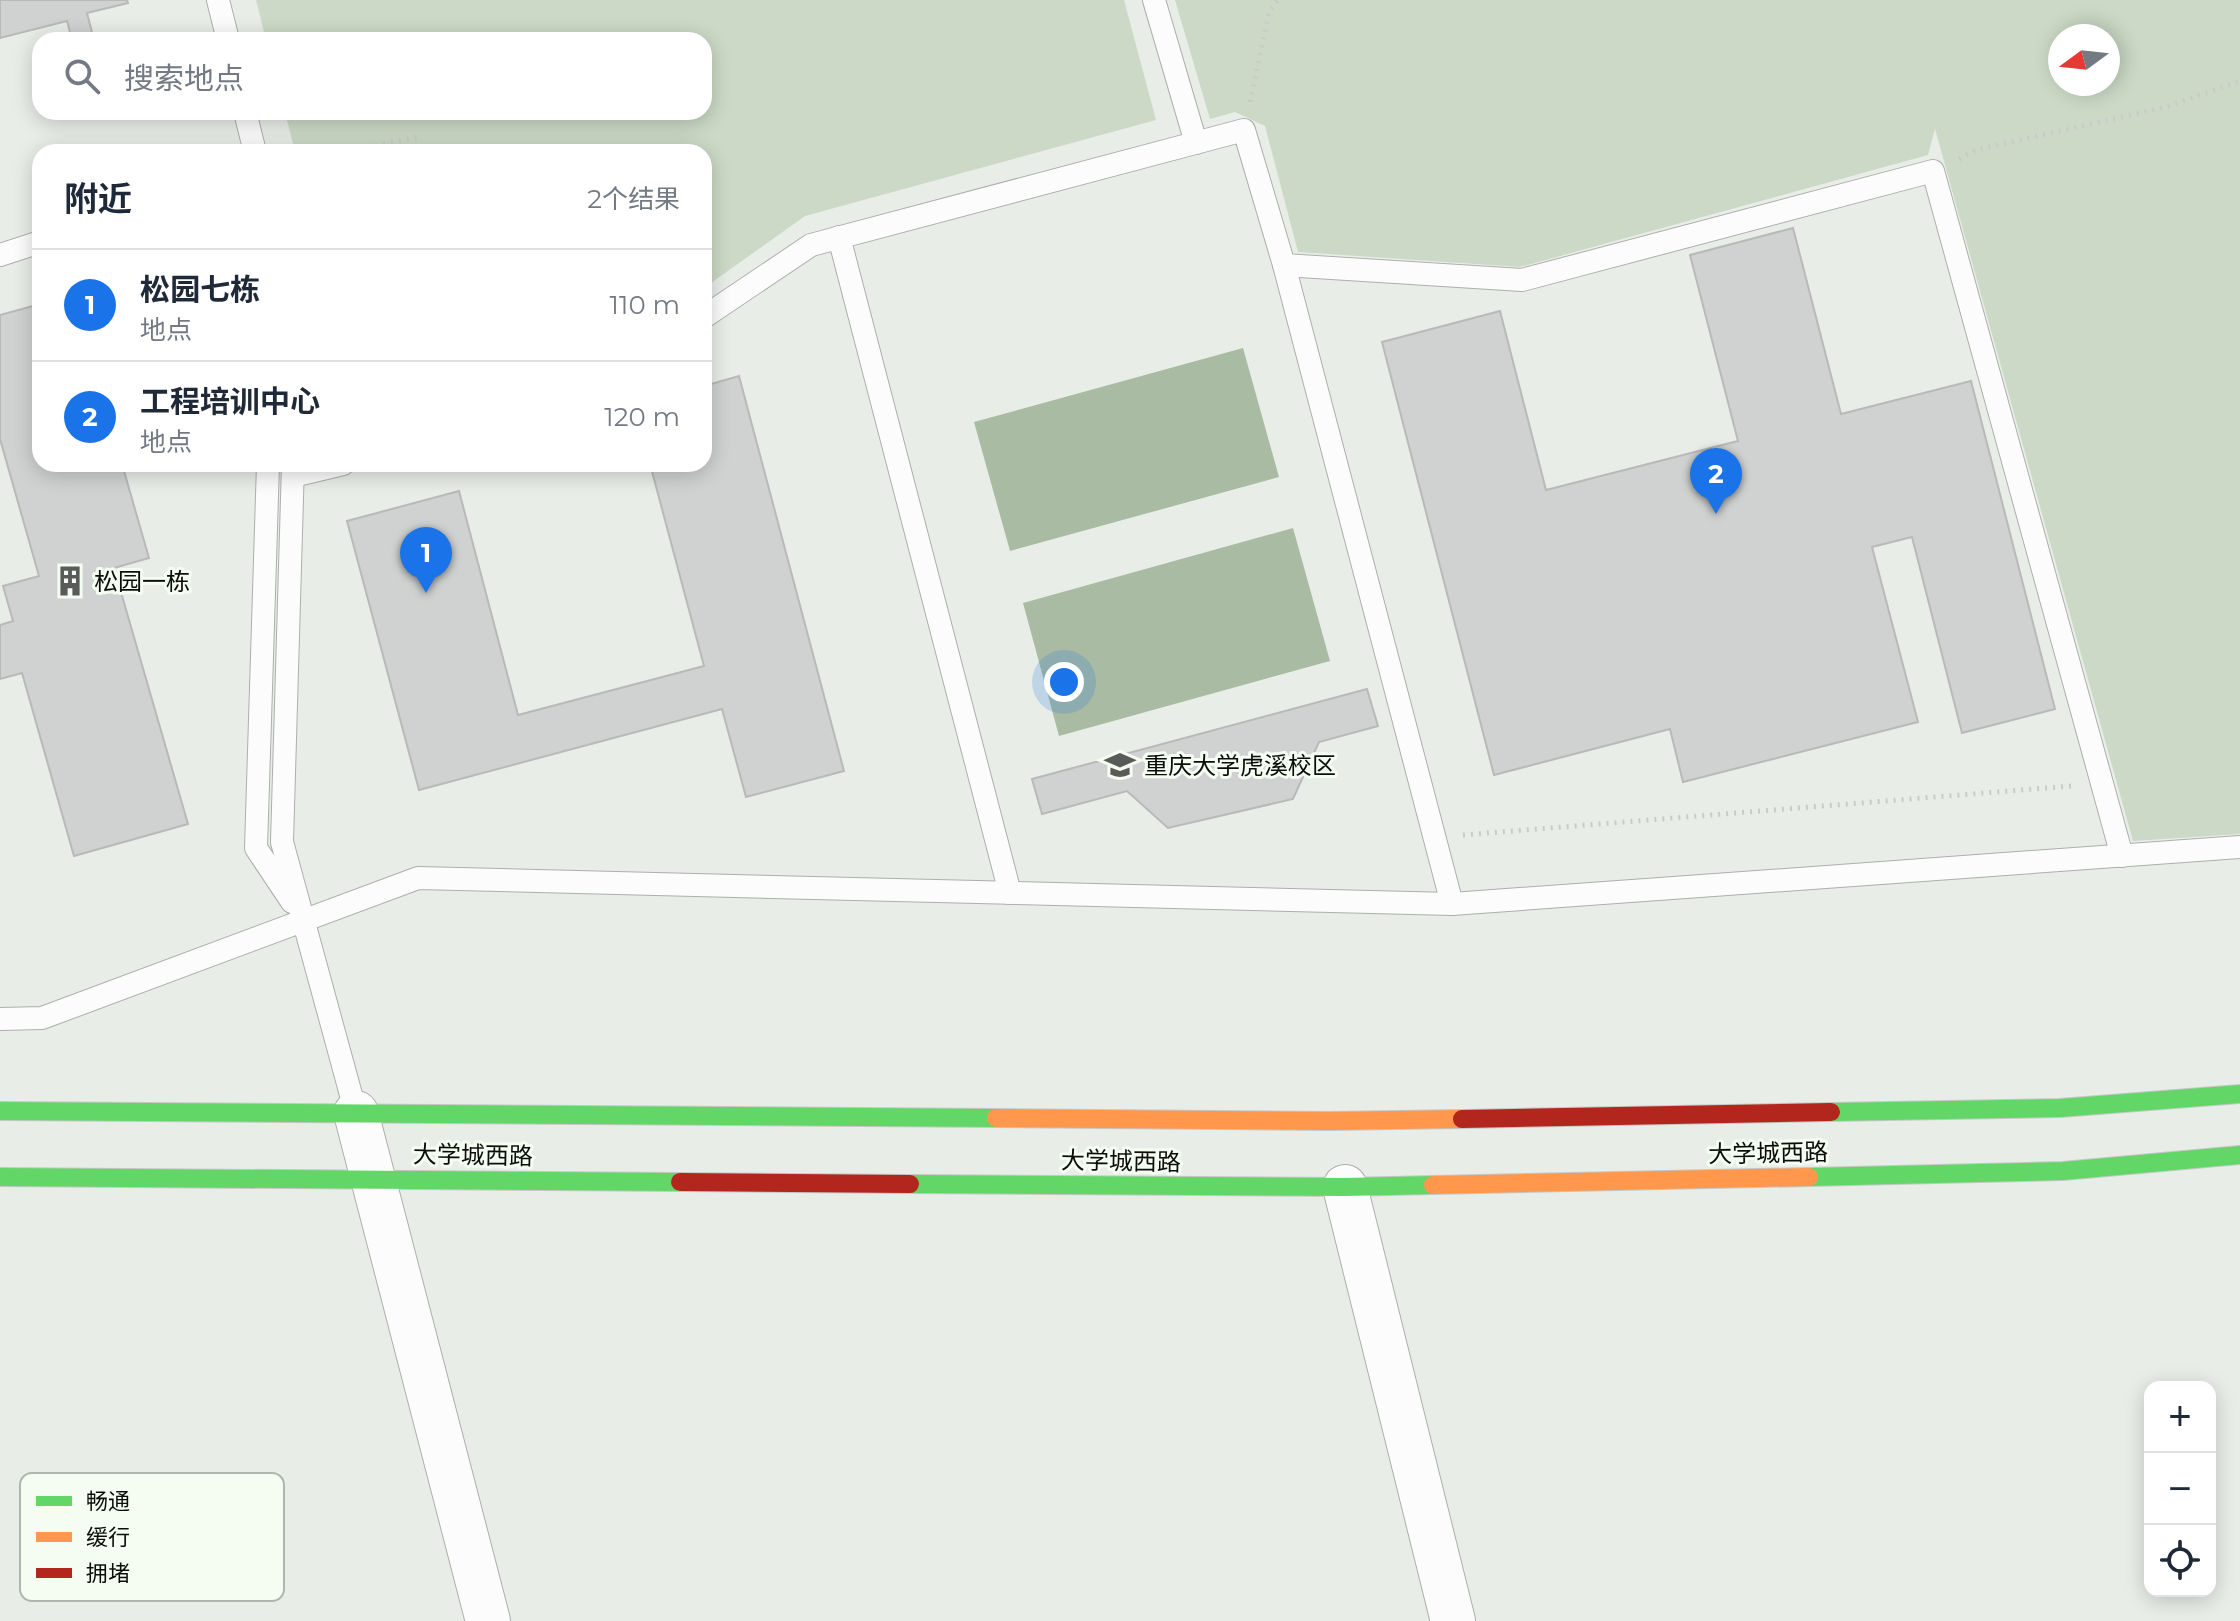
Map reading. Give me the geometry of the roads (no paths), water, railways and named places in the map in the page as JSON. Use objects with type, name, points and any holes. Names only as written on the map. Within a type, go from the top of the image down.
[{"type":"main road","name":"大学城西路","points":[[0,1111],[1330,1121],[2060,1108],[2240,1094]]},
{"type":"main road","name":"大学城西路","points":[[0,1177],[1345,1187],[2063,1171],[2240,1155]]},
{"type":"street","points":[[356,1113],[488,1621]]},
{"type":"street","points":[[1345,1187],[1453,1621]]},
{"type":"lane","points":[[218,0],[226,32]]},
{"type":"lane","points":[[1154,0],[1196,143]]},
{"type":"lane","points":[[247,120],[253,144]]},
{"type":"lane","points":[[712,312],[811,245],[1244,130],[1284,265],[1452,904]]},
{"type":"lane","points":[[1284,265],[1522,280],[1933,171],[2122,856]]},
{"type":"lane","points":[[839,237],[1010,893]]},
{"type":"lane","points":[[0,255],[32,245]]},
{"type":"lane","points":[[268,472],[256,848],[304,920]]},
{"type":"lane","points":[[293,472],[282,842],[356,1113]]},
{"type":"lane","points":[[0,1019],[42,1018],[418,878],[1452,904],[2240,847]]},
{"type":"place","name":"工程培训中心","points":[[1716,514]]},
{"type":"place","name":"松园一栋","points":[[70,581]]},
{"type":"place","name":"松园七栋","points":[[426,593]]},
{"type":"place","name":"重庆大学虎溪校区","points":[[1120,765]]}]
